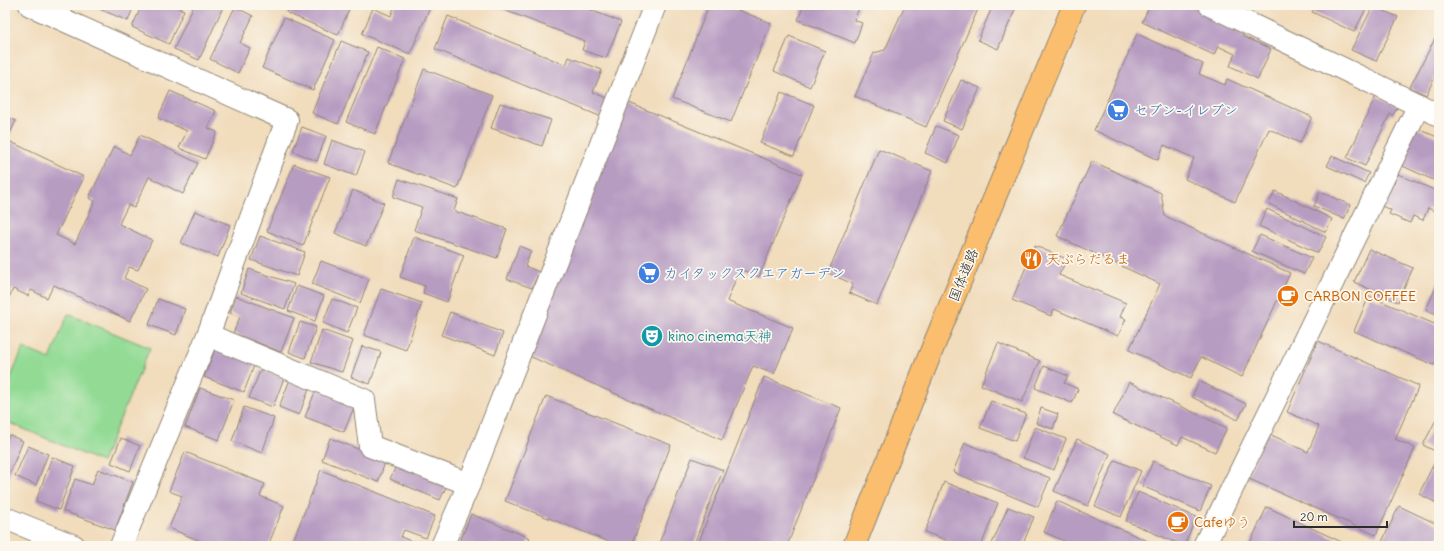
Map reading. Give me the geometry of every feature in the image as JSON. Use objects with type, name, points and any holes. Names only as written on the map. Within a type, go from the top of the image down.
[{"type":"highway","name":"国体道路","points":[[854,546],[934,345],[1074,5]]},
{"type":"street","points":[[30,5],[287,120],[208,335],[121,546]]},
{"type":"street","points":[[442,546],[469,484],[655,5]]},
{"type":"street","points":[[1210,5],[1439,115]]},
{"type":"street","points":[[1204,546],[1419,105]]},
{"type":"street","points":[[208,335],[364,400],[370,446],[469,484]]},
{"type":"street","points":[[5,518],[74,546]]},
{"type":"green space","points":[[68,314],[150,348],[102,462],[5,421],[5,392],[23,348],[50,359]]},
{"type":"building","points":[[96,5],[134,5],[128,21],[95,7]]},
{"type":"building","points":[[142,5],[172,5],[184,10],[169,44],[132,27]]},
{"type":"building","points":[[194,5],[224,5],[199,60],[174,49]]},
{"type":"building","points":[[290,5],[351,5],[338,35],[287,13]]},
{"type":"building","points":[[395,5],[431,5],[410,54],[362,34],[373,8],[391,16]]},
{"type":"building","points":[[491,5],[578,5],[621,22],[606,58],[582,50],[585,41]]},
{"type":"building","points":[[709,5],[725,5],[771,23],[731,122],[672,99]]},
{"type":"building","points":[[804,5],[860,6],[854,20],[862,23],[855,43],[798,20]]},
{"type":"building","points":[[905,5],[975,5],[979,7],[926,127],[855,96],[874,53],[885,50]]},
{"type":"building","points":[[993,5],[1017,5],[998,49],[978,40]]},
{"type":"building","points":[[1150,5],[1193,5],[1246,29],[1242,36],[1271,49],[1258,79],[1230,66],[1235,54],[1218,46],[1214,55],[1142,22]]},
{"type":"building","points":[[1316,5],[1368,5],[1354,32],[1312,12]]},
{"type":"building","points":[[1373,6],[1398,17],[1376,61],[1351,50]]},
{"type":"building","points":[[235,7],[253,16],[240,43],[250,48],[238,73],[210,59]]},
{"type":"building","points":[[448,16],[566,65],[569,57],[602,70],[593,92],[610,99],[602,117],[435,49]]},
{"type":"building","points":[[284,18],[335,40],[313,90],[262,68]]},
{"type":"building","points":[[1439,31],[1439,69],[1426,95],[1410,87]]},
{"type":"building","points":[[1137,34],[1203,64],[1199,74],[1225,85],[1227,79],[1312,117],[1300,143],[1269,129],[1235,202],[1185,179],[1194,158],[1164,145],[1158,160],[1094,130]]},
{"type":"building","points":[[789,36],[825,51],[810,87],[774,71]]},
{"type":"building","points":[[341,41],[368,52],[338,124],[312,113]]},
{"type":"building","points":[[377,47],[405,59],[375,134],[346,122]]},
{"type":"building","points":[[424,69],[492,95],[457,189],[388,163]]},
{"type":"building","points":[[961,80],[980,88],[962,129],[943,121]]},
{"type":"building","points":[[170,91],[216,111],[208,128],[217,132],[205,159],[179,148],[187,131],[158,118]]},
{"type":"building","points":[[781,92],[814,105],[794,156],[760,143]]},
{"type":"building","points":[[1376,96],[1398,106],[1393,115],[1390,114],[1365,166],[1347,158]]},
{"type":"building","name":"カイタックスクエアガーデン","points":[[622,100],[802,174],[759,277],[740,269],[727,301],[793,328],[774,374],[753,366],[722,440],[529,356]]},
{"type":"building","points":[[500,103],[551,120],[542,146],[491,128]]},
{"type":"building","points":[[5,116],[16,121],[7,140],[84,177],[56,235],[75,244],[95,201],[89,198],[114,146],[130,155],[140,135],[198,163],[183,194],[149,177],[134,208],[128,205],[119,224],[152,240],[138,270],[129,267],[124,278],[146,289],[130,321],[54,285],[47,298],[31,290],[28,296],[13,289],[7,302],[5,301]]},
{"type":"building","points":[[936,126],[959,135],[948,163],[925,153]]},
{"type":"building","points":[[302,127],[326,136],[317,161],[293,151]]},
{"type":"building","points":[[1414,127],[1439,138],[1438,182],[1398,164]]},
{"type":"building","points":[[332,140],[365,152],[356,176],[324,164]]},
{"type":"building","points":[[879,149],[932,171],[877,305],[849,293],[853,284],[828,273]]},
{"type":"building","points":[[1332,156],[1369,173],[1364,183],[1327,166]]},
{"type":"building","points":[[1092,161],[1161,193],[1165,216],[1290,273],[1242,377],[1201,357],[1191,378],[1129,350],[1160,284],[1057,236]]},
{"type":"building","points":[[294,164],[330,177],[303,246],[267,231]]},
{"type":"building","points":[[1393,172],[1439,192],[1439,206],[1436,212],[1428,208],[1423,220],[1413,216],[1410,223],[1389,214],[1391,210],[1379,205]]},
{"type":"building","points":[[399,179],[458,199],[454,211],[507,229],[497,258],[414,230],[422,207],[393,197]]},
{"type":"building","points":[[353,190],[384,203],[366,246],[335,233]]},
{"type":"building","points":[[1275,191],[1332,219],[1326,232],[1269,204]]},
{"type":"building","points":[[1320,192],[1351,205],[1344,219],[1314,206]]},
{"type":"building","points":[[1267,209],[1326,237],[1318,253],[1259,226]]},
{"type":"building","points":[[195,211],[230,225],[218,257],[181,243]]},
{"type":"building","points":[[1260,235],[1312,258],[1304,274],[1252,251]]},
{"type":"building","points":[[260,236],[305,252],[297,276],[251,260]]},
{"type":"building","points":[[414,237],[464,255],[447,302],[423,293],[425,286],[400,277]]},
{"type":"building","points":[[519,246],[531,251],[525,266],[539,272],[532,288],[507,279]]},
{"type":"building","points":[[1035,246],[1067,259],[1059,275],[1126,303],[1120,317],[1126,319],[1118,336],[1054,309],[1051,316],[1012,300]]},
{"type":"building","points":[[1369,249],[1413,268],[1398,302],[1354,282]]},
{"type":"building","points":[[321,261],[369,279],[360,303],[312,284]]},
{"type":"building","points":[[249,269],[294,284],[285,309],[241,293]]},
{"type":"building","points":[[1439,280],[1439,315],[1426,310]]},
{"type":"building","points":[[297,286],[324,296],[315,321],[288,311]]},
{"type":"building","points":[[381,289],[422,303],[406,350],[364,335]]},
{"type":"building","points":[[236,296],[294,318],[281,352],[233,333],[240,317],[230,313]]},
{"type":"building","points":[[1369,296],[1439,326],[1439,354],[1434,365],[1354,331]]},
{"type":"building","points":[[158,299],[185,309],[176,335],[149,325]]},
{"type":"building","points":[[332,299],[357,308],[347,333],[323,323]]},
{"type":"building","points":[[450,312],[503,333],[495,355],[441,335]]},
{"type":"building","points":[[300,322],[316,327],[305,358],[289,352]]},
{"type":"building","points":[[322,330],[353,341],[342,372],[311,362]]},
{"type":"building","points":[[1318,341],[1419,386],[1395,439],[1415,448],[1376,535],[1247,478],[1267,433],[1308,452],[1319,426],[1287,412]]},
{"type":"building","points":[[998,343],[1040,361],[1022,402],[981,385]]},
{"type":"building","points":[[362,346],[381,352],[370,384],[351,377]]},
{"type":"building","points":[[216,347],[255,363],[244,392],[204,377]]},
{"type":"building","points":[[1044,366],[1068,376],[1064,383],[1078,389],[1072,403],[1035,388]]},
{"type":"building","points":[[261,369],[284,378],[273,407],[249,398]]},
{"type":"building","points":[[291,377],[311,384],[299,415],[279,407]]},
{"type":"building","points":[[764,377],[841,408],[787,546],[697,546]]},
{"type":"building","points":[[1199,381],[1246,404],[1238,420],[1192,397]]},
{"type":"building","points":[[1129,382],[1227,428],[1215,452],[1182,437],[1178,445],[1113,415]]},
{"type":"building","points":[[317,387],[356,402],[344,432],[305,417]]},
{"type":"building","points":[[200,388],[234,400],[219,440],[185,427]]},
{"type":"building","points":[[546,396],[671,445],[631,546],[620,546],[505,501]]},
{"type":"building","points":[[991,401],[1026,414],[1015,441],[980,428]]},
{"type":"building","points":[[244,407],[274,418],[262,453],[232,441]]},
{"type":"building","points":[[1041,408],[1058,414],[1053,429],[1036,423]]},
{"type":"building","points":[[1439,414],[1439,453],[1423,445]]},
{"type":"building","points":[[1035,427],[1066,439],[1054,470],[1023,458]]},
{"type":"building","points":[[9,435],[23,441],[5,484],[5,443]]},
{"type":"building","points":[[121,438],[140,446],[130,471],[111,463]]},
{"type":"building","points":[[330,438],[386,460],[378,482],[322,460]]},
{"type":"building","points":[[1077,439],[1110,454],[1088,506],[1054,491]]},
{"type":"building","points":[[965,443],[1050,478],[1038,507],[953,472]]},
{"type":"building","points":[[28,446],[48,454],[36,485],[15,476]]},
{"type":"building","points":[[185,452],[265,484],[260,496],[284,506],[268,546],[212,546],[169,528],[182,496],[169,491]]},
{"type":"building","points":[[1439,453],[1439,504],[1419,494]]},
{"type":"building","points":[[52,457],[75,466],[59,510],[36,501]]},
{"type":"building","points":[[692,458],[723,470],[693,546],[658,546]]},
{"type":"building","points":[[1115,460],[1141,471],[1121,517],[1095,506]]},
{"type":"building","points":[[1153,461],[1211,486],[1200,511],[1142,486]]},
{"type":"building","points":[[397,464],[447,485],[440,500],[390,479]]},
{"type":"building","points":[[98,469],[133,482],[115,530],[63,511],[75,479],[92,485]]},
{"type":"building","points":[[321,470],[435,516],[426,538],[404,530],[401,537],[423,546],[291,546]]},
{"type":"building","points":[[944,482],[998,503],[981,546],[961,546],[925,532]]},
{"type":"building","points":[[1138,492],[1196,517],[1184,546],[1126,521]]},
{"type":"building","points":[[1057,501],[1159,546],[1075,546],[1044,532]]},
{"type":"building","points":[[1399,506],[1439,525],[1439,546],[1380,546]]},
{"type":"building","points":[[1008,507],[1034,517],[1022,546],[991,546]]},
{"type":"building","points":[[1267,507],[1350,546],[1249,545]]},
{"type":"building","points":[[471,514],[530,538],[526,546],[458,546]]},
{"type":"place","name":"セブン-イレブン","points":[[1118,110]]},
{"type":"place","name":"天ぷらだるま","points":[[1031,259]]},
{"type":"place","name":"カイタックスクエアガーデン","points":[[649,273]]},
{"type":"place","name":"CARBON COFFEE","points":[[1288,296]]},
{"type":"place","name":"kino cinema天神","points":[[652,336]]},
{"type":"place","name":"Cafeゆう","points":[[1178,522]]}]
